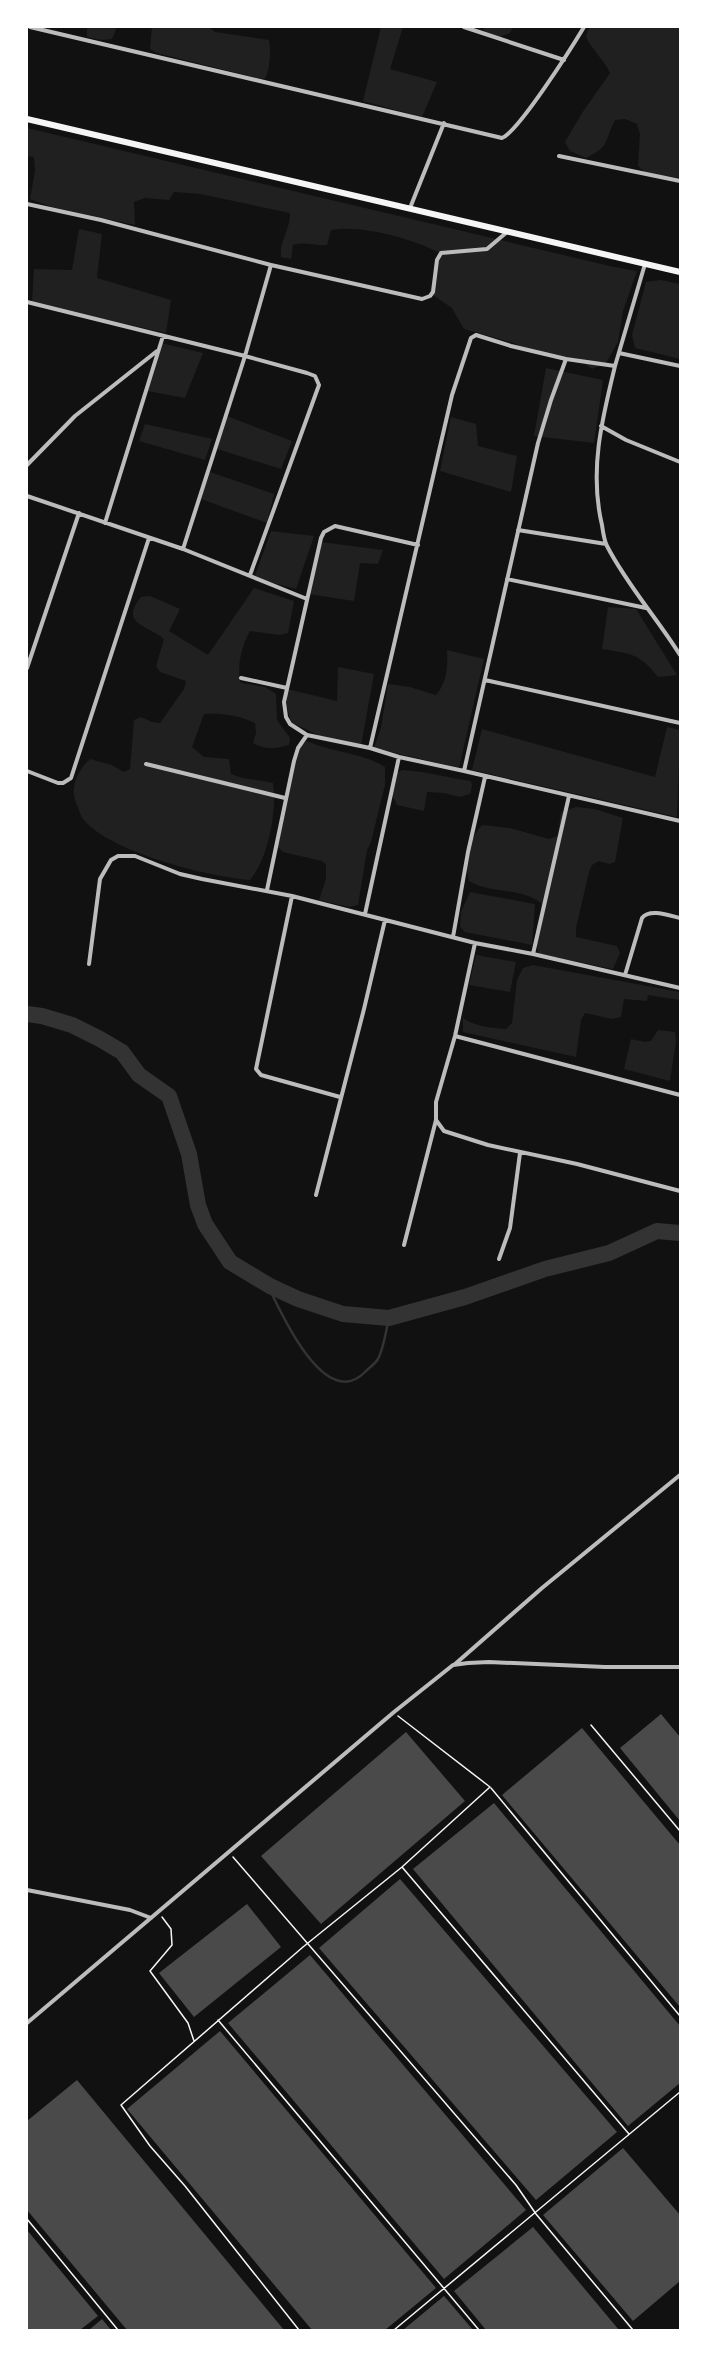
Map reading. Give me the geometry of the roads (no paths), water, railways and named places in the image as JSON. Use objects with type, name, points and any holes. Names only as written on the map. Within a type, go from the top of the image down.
[{"type":"highway","points":[[27,119],[680,272]]},
{"type":"street","points":[[30,27],[495,137],[507,136],[564,60],[584,27]]},
{"type":"street","points":[[464,27],[474,28],[564,60]]},
{"type":"street","points":[[410,208],[444,124]]},
{"type":"street","points":[[559,156],[680,181]]},
{"type":"street","points":[[27,204],[100,220],[271,265],[422,299],[430,296],[433,292],[437,260],[441,253],[487,249],[507,232]]},
{"type":"street","points":[[645,264],[615,366],[600,426],[597,457],[597,500],[606,544],[646,608],[680,655]]},
{"type":"street","points":[[183,549],[245,356],[271,265]]},
{"type":"street","points":[[27,302],[245,356],[315,376],[319,386],[250,575]]},
{"type":"street","points":[[370,748],[452,395],[472,336],[476,334],[512,346],[566,359],[615,366]]},
{"type":"street","points":[[105,522],[163,336]]},
{"type":"street","points":[[27,465],[75,416],[158,351]]},
{"type":"street","points":[[619,353],[680,366]]},
{"type":"street","points":[[464,771],[540,436],[566,359]]},
{"type":"street","points":[[600,426],[626,440],[680,462]]},
{"type":"street","points":[[27,496],[183,549],[307,599]]},
{"type":"street","points":[[27,668],[79,513]]},
{"type":"street","points":[[418,545],[335,526],[328,529],[321,538],[284,702],[286,717],[290,724],[307,735],[370,748],[399,757],[680,821]]},
{"type":"street","points":[[518,530],[606,544]]},
{"type":"street","points":[[27,771],[58,783],[63,783],[71,778],[148,538]]},
{"type":"street","points":[[507,579],[646,608]]},
{"type":"street","points":[[241,678],[287,688]]},
{"type":"street","points":[[484,680],[680,723]]},
{"type":"street","points":[[267,890],[294,760],[298,748],[307,735]]},
{"type":"street","points":[[365,914],[399,757]]},
{"type":"street","points":[[146,764],[285,798]]},
{"type":"street","points":[[454,937],[468,852],[485,777]]},
{"type":"street","points":[[533,954],[569,796]]},
{"type":"street","points":[[89,964],[100,879],[106,865],[118,856],[135,856],[180,874],[267,890],[475,943],[533,954],[680,988]]},
{"type":"street","points":[[292,896],[256,1069],[261,1075],[340,1097]]},
{"type":"street","points":[[625,975],[642,918],[645,914],[650,913],[680,918]]},
{"type":"street","points":[[316,1195],[340,1097],[364,1009],[385,920]]},
{"type":"street","points":[[404,1245],[436,1120],[436,1102],[455,1036],[475,943]]},
{"type":"street","points":[[455,1036],[680,1095]]},
{"type":"street","points":[[436,1120],[444,1131],[520,1153],[577,1164],[680,1189]]},
{"type":"street","points":[[499,1259],[510,1228],[520,1153]]},
{"type":"street","points":[[27,2023],[394,1712],[453,1665],[542,1588],[680,1475]]},
{"type":"street","points":[[453,1665],[478,1662],[605,1667],[680,1667]]},
{"type":"street","points":[[27,1890],[130,1910],[151,1918]]},
{"type":"waterway","points":[[27,1014],[42,1016],[72,1025],[100,1039],[122,1052],[139,1075],[169,1096],[189,1154],[198,1205],[205,1224],[230,1262],[270,1286],[298,1299],[343,1314],[389,1318],[465,1297],[545,1269],[609,1253],[657,1231],[680,1233]]},
{"type":"waterway","points":[[270,1290],[295,1338],[308,1356],[321,1371],[336,1380],[350,1381],[365,1372],[375,1363],[382,1350],[389,1318]]}]
